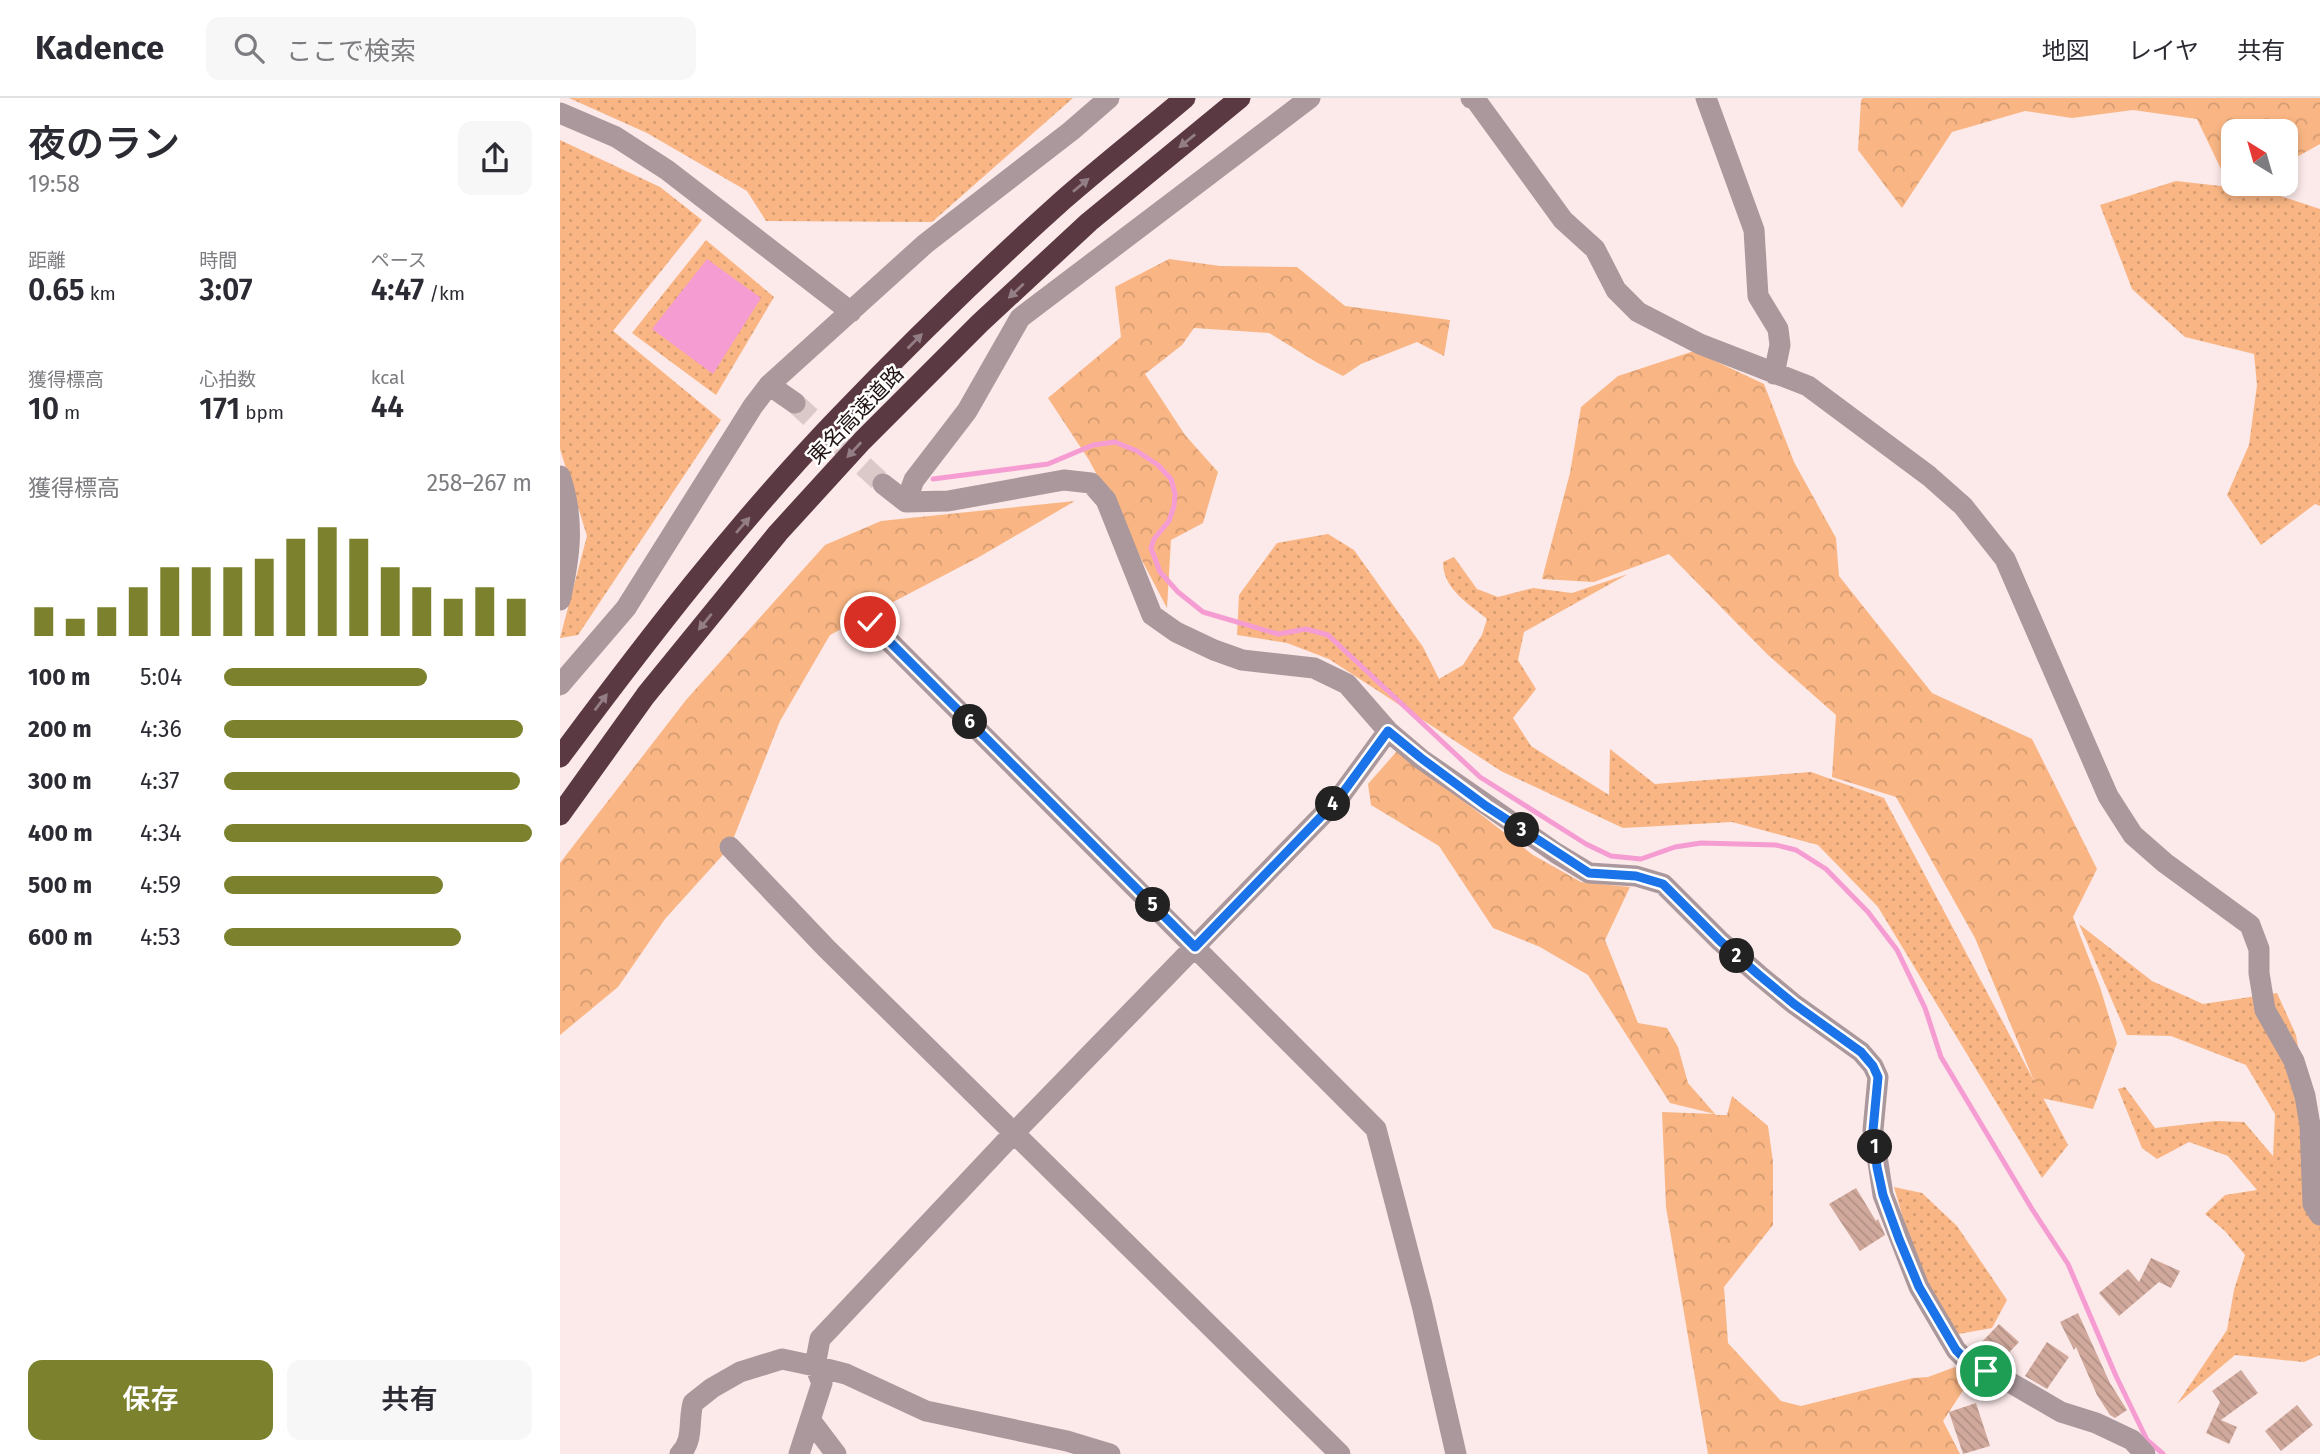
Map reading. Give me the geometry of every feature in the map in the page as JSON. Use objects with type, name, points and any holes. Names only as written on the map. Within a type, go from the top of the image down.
[{"type":"highway","name":"東名高速道路","points":[[560,757],[632,661],[732,538],[838,419],[959,297],[1065,199],[1185,98]]},
{"type":"highway","name":"東名高速道路","points":[[560,815],[646,695],[778,533],[863,441],[970,333],[1089,222],[1240,98]]},
{"type":"street","points":[[560,685],[626,608],[753,406],[769,385],[925,244],[1071,131],[1109,98]]},
{"type":"street","points":[[906,502],[914,480],[967,411],[1020,318],[1310,98]]},
{"type":"street","points":[[1471,98],[1475,99],[1506,139],[1563,220],[1595,249],[1616,290],[1638,312],[1700,344],[1808,386],[1929,476],[1963,506],[2005,559],[2108,796],[2133,835],[2165,863],[2250,925],[2259,949],[2259,973],[2265,1010],[2294,1061],[2305,1096],[2310,1125],[2314,1204],[2320,1215]]},
{"type":"street","points":[[1706,98],[1754,230],[1758,296],[1778,328],[1780,345],[1774,374]]},
{"type":"street","points":[[560,113],[616,137],[667,170],[851,312]]},
{"type":"street","points":[[769,385],[795,403]]},
{"type":"street","points":[[560,477],[565,491],[571,533],[560,600]]},
{"type":"street","points":[[883,484],[906,502],[948,501],[1064,480],[1091,483],[1106,500],[1152,615],[1176,632],[1242,660],[1314,668],[1347,684],[1388,731],[1421,758],[1486,806],[1589,873],[1636,876],[1663,884],[1720,941],[1759,975],[1861,1052],[1873,1066],[1878,1077],[1873,1130],[1883,1195],[1919,1287],[1956,1350],[1969,1363],[2061,1412],[2096,1423],[2132,1440],[2145,1454]]},
{"type":"street","points":[[870,622],[1376,1129],[1422,1305],[1456,1454]]},
{"type":"street","points":[[799,1454],[822,1383],[815,1366],[820,1339],[1014,1133],[1339,798],[1388,731]]},
{"type":"street","points":[[730,846],[826,948],[1340,1454]]},
{"type":"street","points":[[680,1454],[686,1449],[689,1440],[693,1403],[740,1371],[782,1359],[846,1374],[926,1411],[1067,1441],[1110,1454]]},
{"type":"street","points":[[810,1421],[836,1454]]},
{"type":"green space","points":[[569,98],[1073,98],[932,222],[766,221],[747,191],[647,133]]},
{"type":"green space","points":[[2320,98],[2320,144],[2298,156],[2298,119],[2221,119],[2221,169],[2197,119],[2133,110],[2072,118],[2025,111],[1952,132],[1902,208],[1858,150],[1861,100]]},
{"type":"green space","points":[[560,140],[660,187],[702,220],[613,331],[721,420],[578,635],[560,638],[587,536],[560,449]]},
{"type":"green space","points":[[2176,181],[2221,186],[2221,196],[2280,196],[2320,209],[2320,506],[2315,504],[2261,545],[2227,495],[2249,445],[2257,385],[2254,354],[2185,337],[2132,289],[2100,205]]},
{"type":"green space","points":[[706,240],[774,297],[716,395],[632,333]]},
{"type":"green space","points":[[1169,259],[1220,266],[1297,267],[1345,306],[1450,320],[1444,356],[1417,342],[1361,364],[1343,376],[1269,333],[1194,328],[1182,345],[1145,374],[1185,435],[1218,472],[1203,523],[1171,540],[1167,608],[1089,460],[1048,398],[1121,337],[1115,287]]},
{"type":"green space","points":[[1694,351],[1764,384],[1794,462],[1836,538],[1839,576],[1932,693],[2032,739],[2097,869],[2073,917],[2100,987],[2117,1043],[2093,1109],[2041,1098],[1975,938],[1896,797],[1832,777],[1836,715],[1767,654],[1669,554],[1594,582],[1542,579],[1570,473],[1581,407],[1618,376]]},
{"type":"green space","points":[[1075,501],[979,557],[830,635],[780,721],[730,847],[665,919],[618,987],[560,1035],[560,863],[686,700],[825,545],[881,521]]},
{"type":"green space","points":[[1328,534],[1354,550],[1423,647],[1439,679],[1463,665],[1482,635],[1487,619],[1452,588],[1444,572],[1443,562],[1454,557],[1477,589],[1498,597],[1533,588],[1572,593],[1628,574],[1524,632],[1518,660],[1536,689],[1513,718],[1531,746],[1609,795],[1610,749],[1655,784],[1811,772],[1884,798],[2068,1145],[2042,1178],[1878,907],[1818,845],[1732,822],[1623,828],[1501,771],[1329,659],[1287,643],[1237,635],[1239,595],[1277,543]]},
{"type":"green space","points":[[1398,750],[1533,855],[1581,882],[1630,887],[1605,940],[1638,1023],[1667,1028],[1678,1047],[1688,1083],[1716,1115],[1727,1115],[1732,1096],[1768,1126],[1773,1162],[1773,1225],[1724,1287],[1728,1343],[1781,1401],[1801,1406],[1913,1378],[1928,1377],[1955,1367],[1966,1386],[1943,1421],[1960,1454],[1708,1454],[1666,1207],[1662,1112],[1715,1114],[1670,1103],[1588,975],[1540,947],[1493,928],[1439,846],[1371,805],[1368,784]]},
{"type":"green space","points":[[2079,924],[2152,981],[2203,1004],[2277,993],[2296,1035],[2320,1177],[2320,1355],[2304,1362],[2235,1355],[2177,1404],[2227,1330],[2234,1290],[2245,1255],[2225,1231],[2205,1214],[2225,1195],[2257,1190],[2228,1156],[2189,1142],[2157,1159],[2142,1148],[2118,1089],[2125,1087],[2155,1128],[2216,1121],[2244,1122],[2273,1156],[2275,1114],[2246,1065],[2171,1036],[2127,1035]]},
{"type":"green space","points":[[1894,1187],[1922,1193],[1957,1226],[2007,1300],[1992,1328],[1953,1335],[1922,1283]]},
{"type":"shaded area","points":[[707,259],[761,298],[713,374],[652,329]]},
{"type":"building","points":[[1856,1188],[1876,1221],[1878,1219],[1885,1235],[1860,1251],[1829,1204]]},
{"type":"building","points":[[2151,1258],[2180,1271],[2171,1288],[2159,1282],[2119,1316],[2099,1293],[2128,1269],[2139,1282]]},
{"type":"building","points":[[2078,1313],[2110,1383],[2127,1410],[2115,1418],[2097,1395],[2076,1347],[2074,1350],[2060,1322]]},
{"type":"building","points":[[1999,1324],[2019,1342],[1999,1363],[1979,1345]]},
{"type":"building","points":[[2047,1342],[2069,1357],[2047,1389],[2025,1376]]},
{"type":"building","points":[[2241,1370],[2258,1393],[2221,1420],[2237,1427],[2229,1444],[2206,1433],[2220,1402],[2212,1391]]},
{"type":"building","points":[[1976,1403],[1990,1446],[1963,1454],[1949,1412]]},
{"type":"building","points":[[2297,1405],[2313,1425],[2281,1451],[2265,1431]]},
{"type":"waterway","points":[[933,479],[1048,464],[1093,445],[1115,442],[1137,451],[1158,465],[1171,479],[1175,494],[1169,521],[1154,539],[1151,548],[1160,572],[1178,592],[1203,612],[1278,634],[1306,629],[1328,635],[1480,777],[1586,844],[1611,856],[1641,859],[1675,847],[1701,843],[1776,845],[1796,850],[1826,869],[1868,912],[1897,950],[1925,1008],[1941,1057],[2068,1264],[2147,1440],[2163,1454]]},
{"type":"tunnel","points":[[795,403],[883,484]]},
{"type":"route","points":[[870,622],[1195,947],[1339,798],[1388,731],[1486,806],[1589,873],[1636,876],[1663,884],[1720,941],[1759,975],[1861,1052],[1873,1066],[1878,1077],[1873,1130],[1877,1167],[1883,1195],[1899,1239],[1919,1287],[1940,1326],[1956,1350],[1969,1363],[1986,1371]]}]
